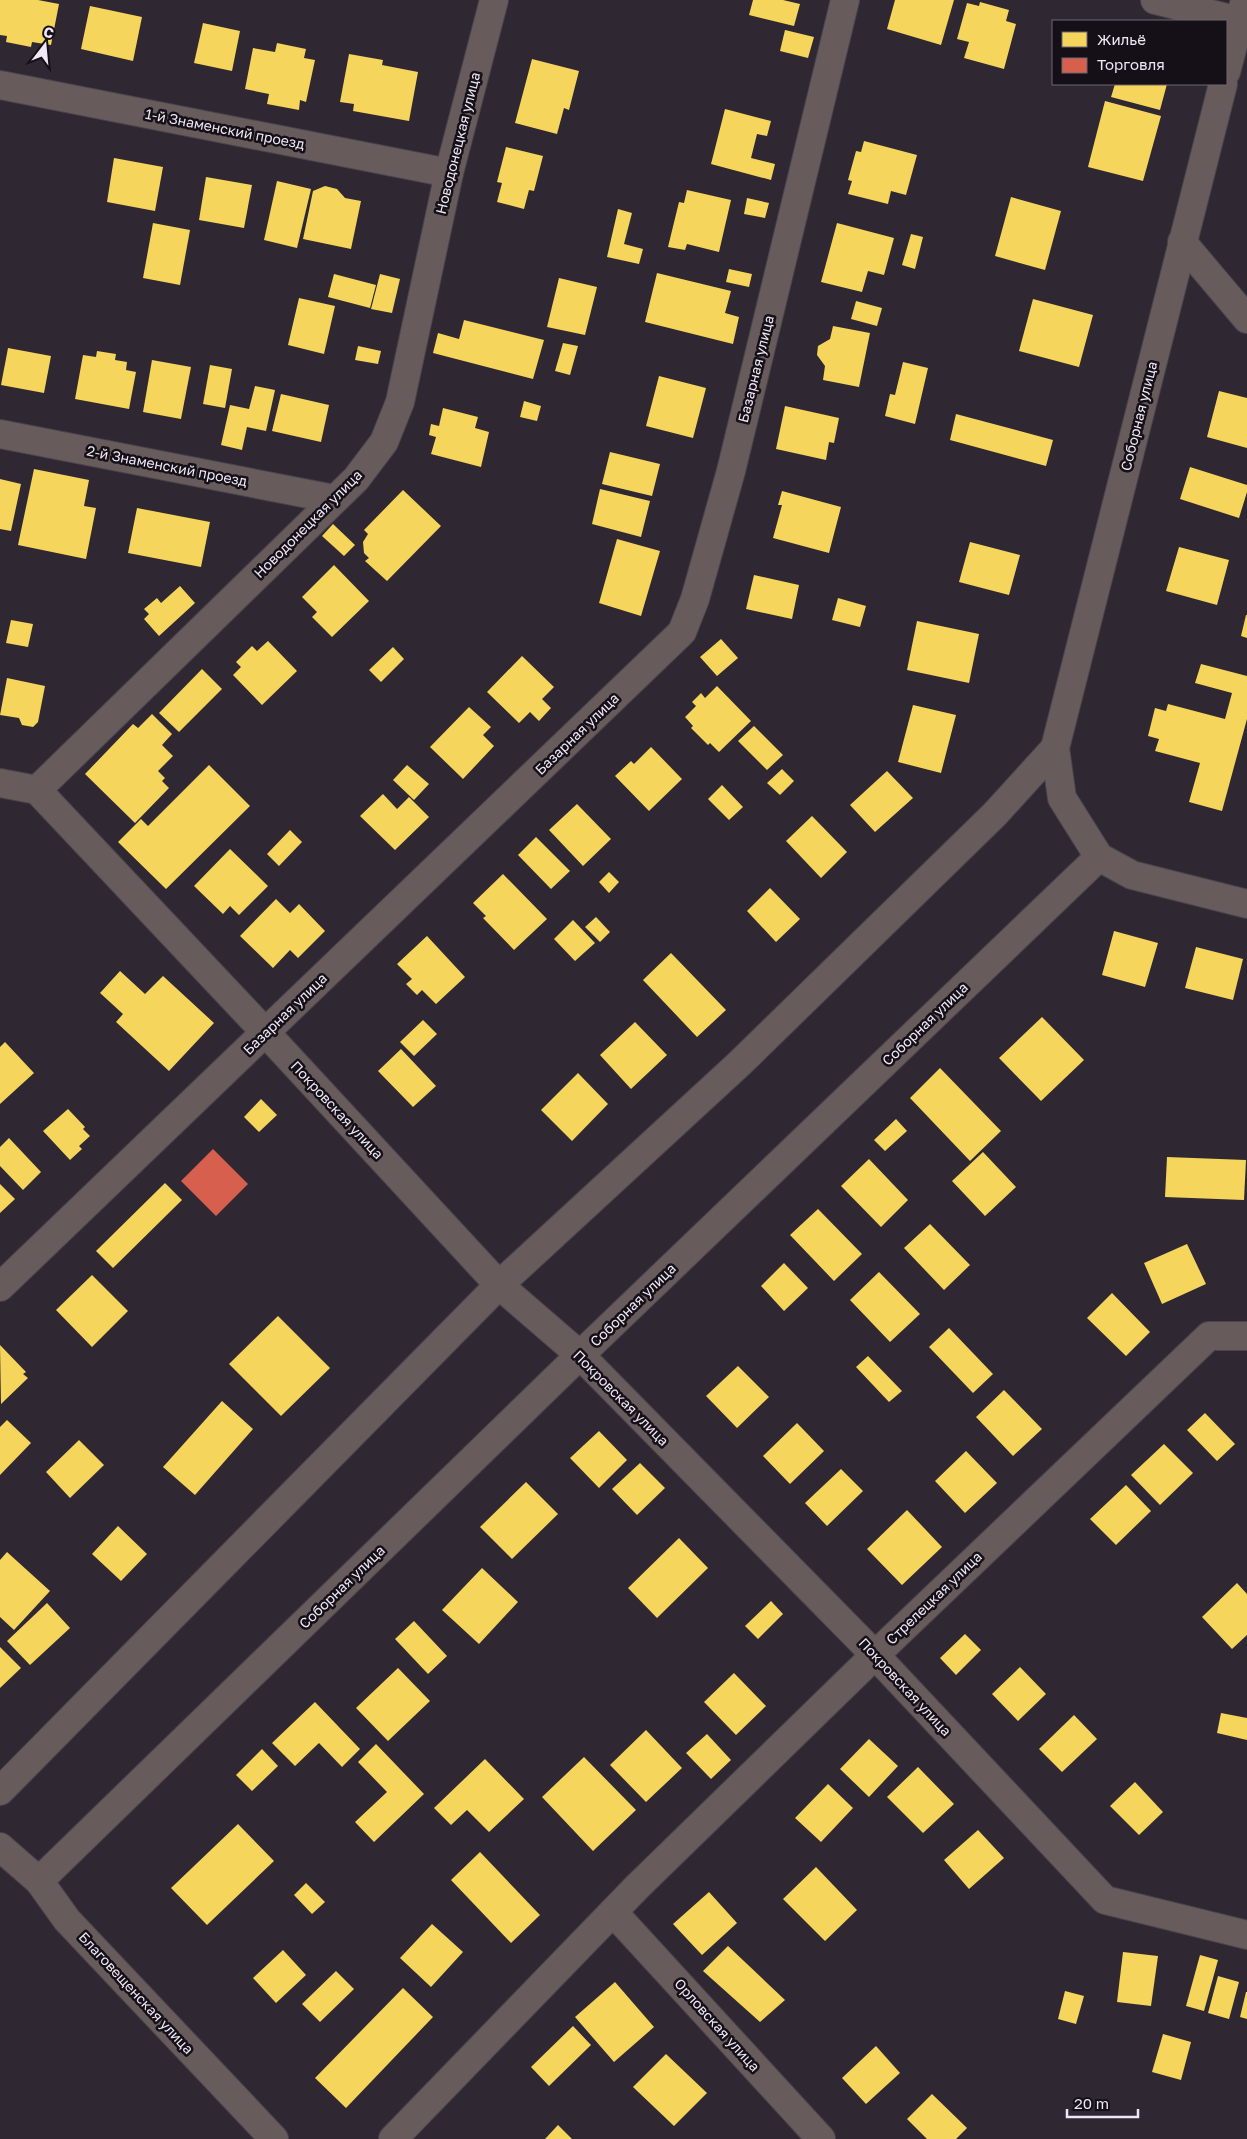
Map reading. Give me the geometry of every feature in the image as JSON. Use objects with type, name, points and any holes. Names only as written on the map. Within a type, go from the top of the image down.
[{"type":"street","name":"Новодонецкая улица","points":[[37,790],[334,499],[356,480],[384,442],[400,402],[449,173],[494,0]]},
{"type":"street","name":"Базарная улица","points":[[0,1287],[682,632],[695,599],[731,471],[845,0]]},
{"type":"street","points":[[1155,0],[1244,15],[1227,69]]},
{"type":"street","name":"1-й Знаменский проезд","points":[[0,85],[449,173]]},
{"type":"street","name":"Соборная улица","points":[[40,1881],[580,1355],[1099,857],[1062,798],[1055,748],[1223,85]]},
{"type":"street","points":[[1182,242],[1247,319]]},
{"type":"street","name":"2-й Знаменский проезд","points":[[0,434],[334,499]]},
{"type":"street","name":"Соборная улица","points":[[0,1791],[499,1285],[740,1063],[995,814],[1055,748]]},
{"type":"street","points":[[0,783],[37,790]]},
{"type":"street","name":"Покровская улица","points":[[37,790],[266,1033],[499,1285],[580,1355],[875,1654],[1105,1900],[1247,1935]]},
{"type":"street","points":[[1099,857],[1132,875],[1247,904]]},
{"type":"street","name":"Стрелецкая улица","points":[[393,2139],[613,1912],[875,1654],[1209,1336],[1247,1336]]},
{"type":"street","name":"Благовещенская улица","points":[[0,1847],[40,1881],[66,1920],[274,2139]]},
{"type":"street","name":"Орловская улица","points":[[613,1912],[820,2139]]},
{"type":"building: Жильё","points":[[0,0],[38,0],[59,4],[51,45],[32,42],[31,47],[6,42],[7,36],[0,35]]},
{"type":"building: Жильё","points":[[753,0],[783,0],[800,4],[794,26],[749,15]]},
{"type":"building: Жильё","points":[[895,0],[954,0],[941,45],[887,29]]},
{"type":"building: Жильё","points":[[980,2],[1009,10],[1006,21],[1016,24],[1004,69],[964,58],[969,42],[957,39],[967,3],[979,6]]},
{"type":"building: Жильё","points":[[90,6],[142,17],[133,61],[81,49]]},
{"type":"building: Жильё","points":[[203,23],[240,31],[232,71],[194,63]]},
{"type":"building: Жильё","points":[[785,30],[814,37],[808,58],[780,51]]},
{"type":"building: Жильё","points":[[277,43],[306,49],[304,58],[315,60],[306,102],[300,100],[299,110],[267,104],[269,94],[245,89],[253,48],[275,52]]},
{"type":"building: Жильё","points":[[349,54],[383,60],[382,65],[418,72],[409,121],[353,111],[354,104],[340,102]]},
{"type":"building: Жильё","points":[[532,59],[579,71],[569,110],[564,108],[557,134],[515,123]]},
{"type":"building: Жильё","points":[[1115,85],[1167,85],[1160,110],[1111,97]]},
{"type":"building: Жильё","points":[[1105,101],[1161,116],[1143,181],[1088,167]]},
{"type":"building: Жильё","points":[[725,109],[771,121],[767,136],[757,134],[751,158],[775,164],[771,180],[711,164]]},
{"type":"building: Жильё","points":[[864,141],[917,155],[906,195],[891,191],[888,204],[848,194],[852,181],[848,180],[856,151],[861,152]]},
{"type":"building: Жильё","points":[[506,147],[543,156],[534,191],[529,190],[524,209],[497,202],[502,183],[497,182]]},
{"type":"building: Жильё","points":[[114,158],[163,167],[155,211],[107,202]]},
{"type":"building: Жильё","points":[[206,177],[252,185],[244,228],[199,220]]},
{"type":"building: Жильё","points":[[277,181],[311,189],[297,248],[264,240]]},
{"type":"building: Жильё","points":[[325,186],[337,189],[345,198],[361,201],[351,249],[303,239],[313,191]]},
{"type":"building: Жильё","points":[[687,190],[731,200],[719,252],[687,244],[685,250],[668,247],[679,202],[684,203]]},
{"type":"building: Жильё","points":[[1011,197],[1061,211],[1045,270],[995,256]]},
{"type":"building: Жильё","points":[[747,198],[769,203],[765,218],[744,214]]},
{"type":"building: Жильё","points":[[618,209],[632,213],[624,244],[643,249],[639,264],[607,257]]},
{"type":"building: Жильё","points":[[153,223],[190,230],[180,285],[143,278]]},
{"type":"building: Жильё","points":[[837,223],[894,238],[884,275],[868,271],[862,292],[821,282]]},
{"type":"building: Жильё","points":[[911,234],[923,237],[915,269],[902,265]]},
{"type":"building: Жильё","points":[[729,269],[752,274],[749,287],[726,282]]},
{"type":"building: Жильё","points":[[657,273],[731,291],[725,313],[739,317],[733,344],[645,322]]},
{"type":"building: Жильё","points":[[334,274],[376,285],[370,308],[328,297]]},
{"type":"building: Жильё","points":[[380,274],[400,279],[392,313],[371,309]]},
{"type":"building: Жильё","points":[[559,278],[597,287],[585,335],[547,327]]},
{"type":"building: Жильё","points":[[299,298],[335,306],[324,354],[288,345]]},
{"type":"building: Жильё","points":[[1033,299],[1093,315],[1079,367],[1019,351]]},
{"type":"building: Жильё","points":[[856,301],[882,308],[877,326],[851,319]]},
{"type":"building: Жильё","points":[[464,320],[544,340],[533,379],[433,353],[438,333],[459,339]]},
{"type":"building: Жильё","points":[[833,326],[870,333],[859,387],[823,380],[825,366],[817,355],[818,346],[830,339]]},
{"type":"building: Жильё","points":[[563,343],[578,346],[570,375],[555,371]]},
{"type":"building: Жильё","points":[[358,346],[381,351],[378,364],[355,360]]},
{"type":"building: Жильё","points":[[8,348],[51,356],[44,393],[1,385]]},
{"type":"building: Жильё","points":[[97,351],[116,354],[115,360],[127,362],[126,370],[136,372],[129,409],[75,399],[83,355],[96,357]]},
{"type":"building: Жильё","points":[[152,360],[191,367],[181,419],[143,412]]},
{"type":"building: Жильё","points":[[903,362],[928,368],[915,424],[885,416],[890,394],[895,395]]},
{"type":"building: Жильё","points":[[210,365],[232,369],[225,408],[203,404]]},
{"type":"building: Жильё","points":[[659,376],[706,388],[693,438],[646,426]]},
{"type":"building: Жильё","points":[[255,386],[275,390],[266,431],[247,427],[242,450],[221,445],[230,405],[249,409]]},
{"type":"building: Жильё","points":[[1219,391],[1247,398],[1247,448],[1207,437]]},
{"type":"building: Жильё","points":[[281,394],[329,405],[321,442],[272,431]]},
{"type":"building: Жильё","points":[[524,401],[541,406],[537,421],[520,417]]},
{"type":"building: Жильё","points":[[785,406],[839,418],[834,443],[829,442],[826,460],[776,449]]},
{"type":"building: Жильё","points":[[443,408],[478,417],[475,428],[489,432],[481,467],[431,454],[436,437],[429,435],[431,424],[439,426]]},
{"type":"building: Жильё","points":[[956,414],[1053,440],[1046,466],[950,440]]},
{"type":"building: Жильё","points":[[610,452],[660,464],[652,496],[602,484]]},
{"type":"building: Жильё","points":[[1190,467],[1247,485],[1247,492],[1239,518],[1180,499]]},
{"type":"building: Жильё","points":[[34,469],[89,480],[84,506],[96,508],[86,559],[18,545]]},
{"type":"building: Жильё","points":[[0,479],[21,484],[11,531],[0,529]]},
{"type":"building: Жильё","points":[[600,489],[650,501],[641,537],[592,524]]},
{"type":"building: Жильё","points":[[403,490],[441,526],[387,581],[365,561],[369,558],[364,553],[363,542],[368,534],[364,530]]},
{"type":"building: Жильё","points":[[782,491],[841,507],[829,553],[773,538],[782,505],[778,505]]},
{"type":"building: Жильё","points":[[137,508],[210,522],[201,567],[128,553]]},
{"type":"building: Жильё","points":[[333,524],[355,545],[344,556],[322,536]]},
{"type":"building: Жильё","points":[[617,539],[660,551],[641,616],[599,603]]},
{"type":"building: Жильё","points":[[970,542],[1020,555],[1009,595],[959,582]]},
{"type":"building: Жильё","points":[[1179,547],[1229,560],[1217,605],[1166,591]]},
{"type":"building: Жильё","points":[[334,565],[369,601],[332,637],[312,617],[317,612],[302,597]]},
{"type":"building: Жильё","points":[[754,575],[799,585],[792,619],[746,609]]},
{"type":"building: Жильё","points":[[180,586],[195,603],[159,636],[144,619],[149,614],[144,609],[157,598],[161,603]]},
{"type":"building: Жильё","points":[[838,598],[866,606],[860,627],[832,620]]},
{"type":"building: Жильё","points":[[1247,615],[1247,638],[1241,636]]},
{"type":"building: Жильё","points":[[11,620],[33,624],[28,647],[6,643]]},
{"type":"building: Жильё","points":[[917,621],[979,634],[969,683],[907,670]]},
{"type":"building: Жильё","points":[[721,639],[738,658],[717,676],[700,657]]},
{"type":"building: Жильё","points":[[268,641],[297,671],[262,705],[233,675],[241,667],[236,662],[252,646],[257,651]]},
{"type":"building: Жильё","points":[[393,647],[404,659],[381,682],[369,670]]},
{"type":"building: Жильё","points":[[522,656],[554,687],[542,699],[551,708],[539,721],[530,712],[519,723],[487,692]]},
{"type":"building: Жильё","points":[[1201,664],[1247,676],[1247,719],[1222,811],[1189,802],[1200,763],[1155,751],[1159,739],[1148,736],[1155,708],[1166,711],[1168,704],[1225,719],[1232,693],[1195,683]]},
{"type":"building: Жильё","points":[[202,669],[222,689],[179,732],[159,713]]},
{"type":"building: Жильё","points":[[7,678],[45,686],[38,722],[33,727],[22,725],[19,718],[0,715]]},
{"type":"building: Жильё","points":[[717,686],[751,721],[719,752],[710,743],[708,745],[691,728],[693,726],[685,717],[696,706],[692,702],[701,693],[705,698]]},
{"type":"building: Жильё","points":[[913,705],[956,715],[941,773],[898,762]]},
{"type":"building: Жильё","points":[[469,707],[491,727],[483,735],[494,746],[463,779],[430,747]]},
{"type":"building: Жильё","points":[[152,714],[172,734],[162,745],[173,756],[158,771],[165,778],[162,781],[169,788],[135,823],[85,774],[133,724],[138,728]]},
{"type":"building: Жильё","points":[[754,726],[783,755],[767,770],[738,741]]},
{"type":"building: Жильё","points":[[651,747],[682,779],[649,811],[615,776],[631,761],[634,764]]},
{"type":"building: Жильё","points":[[209,765],[250,806],[166,889],[118,842],[141,819],[148,826]]},
{"type":"building: Жильё","points":[[407,765],[429,784],[414,800],[393,780]]},
{"type":"building: Жильё","points":[[782,769],[794,781],[780,795],[767,783]]},
{"type":"building: Жильё","points":[[887,771],[913,798],[875,832],[850,805]]},
{"type":"building: Жильё","points":[[722,785],[743,807],[729,820],[708,799]]},
{"type":"building: Жильё","points":[[383,794],[397,809],[409,797],[429,817],[395,850],[360,816]]},
{"type":"building: Жильё","points":[[577,804],[611,839],[583,866],[549,830]]},
{"type":"building: Жильё","points":[[812,816],[847,852],[821,878],[786,841]]},
{"type":"building: Жильё","points":[[290,830],[302,842],[279,866],[267,854]]},
{"type":"building: Жильё","points":[[536,837],[570,871],[551,889],[518,855]]},
{"type":"building: Жильё","points":[[230,849],[268,886],[239,915],[230,906],[223,914],[194,886]]},
{"type":"building: Жильё","points":[[609,872],[619,882],[609,893],[599,882]]},
{"type":"building: Жильё","points":[[503,874],[547,919],[514,950],[483,918],[486,916],[473,903]]},
{"type":"building: Жильё","points":[[770,888],[800,919],[776,942],[747,911]]},
{"type":"building: Жильё","points":[[276,899],[290,913],[299,904],[325,931],[298,958],[290,950],[273,968],[240,936]]},
{"type":"building: Жильё","points":[[596,917],[610,932],[600,942],[585,927]]},
{"type":"building: Жильё","points":[[573,920],[595,943],[575,961],[554,939]]},
{"type":"building: Жильё","points":[[1114,931],[1158,943],[1145,987],[1102,975]]},
{"type":"building: Жильё","points":[[427,936],[465,977],[436,1004],[422,990],[417,995],[406,984],[412,979],[397,964]]},
{"type":"building: Жильё","points":[[1196,947],[1243,959],[1233,1000],[1185,988]]},
{"type":"building: Жильё","points":[[671,953],[726,1010],[697,1037],[643,980]]},
{"type":"building: Жильё","points":[[120,971],[145,994],[163,976],[214,1023],[169,1071],[116,1022],[123,1014],[100,993]]},
{"type":"building: Жильё","points":[[1042,1017],[1084,1060],[1041,1101],[999,1058]]},
{"type":"building: Жильё","points":[[423,1020],[437,1034],[414,1056],[400,1042]]},
{"type":"building: Жильё","points":[[635,1022],[667,1055],[631,1089],[600,1055]]},
{"type":"building: Жильё","points":[[5,1042],[34,1073],[0,1104],[0,1047]]},
{"type":"building: Жильё","points":[[401,1049],[436,1086],[413,1107],[378,1071]]},
{"type":"building: Жильё","points":[[940,1068],[1001,1131],[970,1161],[910,1098]]},
{"type":"building: Жильё","points":[[578,1073],[608,1104],[572,1141],[541,1110]]},
{"type":"building: Жильё","points":[[261,1099],[277,1115],[259,1132],[244,1117]]},
{"type":"building: Жильё","points":[[68,1109],[85,1127],[83,1129],[90,1136],[79,1146],[82,1149],[70,1160],[43,1131]]},
{"type":"building: Жильё","points":[[896,1119],[907,1131],[885,1151],[874,1140]]},
{"type":"building: Жильё","points":[[9,1138],[41,1172],[23,1190],[0,1166],[0,1147]]},
{"type":"building: Жильё","points":[[983,1152],[1016,1187],[985,1216],[952,1181]]},
{"type":"building: Жильё","points":[[1167,1157],[1246,1160],[1244,1200],[1165,1197]]},
{"type":"building: Жильё","points":[[869,1159],[908,1200],[881,1227],[841,1186]]},
{"type":"building: Жильё","points":[[165,1183],[182,1200],[113,1268],[96,1251]]},
{"type":"building: Жильё","points":[[0,1184],[15,1199],[0,1213]]},
{"type":"building: Жильё","points":[[818,1209],[862,1254],[834,1281],[790,1235]]},
{"type":"building: Жильё","points":[[930,1224],[970,1265],[944,1290],[904,1248]]},
{"type":"building: Жильё","points":[[1187,1244],[1206,1284],[1162,1304],[1144,1263]]},
{"type":"building: Жильё","points":[[784,1263],[808,1288],[784,1311],[761,1286]]},
{"type":"building: Жильё","points":[[879,1272],[920,1314],[890,1342],[850,1300]]},
{"type":"building: Жильё","points":[[92,1275],[128,1311],[92,1347],[56,1310]]},
{"type":"building: Жильё","points":[[1112,1293],[1150,1332],[1126,1356],[1087,1318]]},
{"type":"building: Жильё","points":[[278,1316],[330,1368],[281,1416],[229,1364]]},
{"type":"building: Жильё","points":[[949,1328],[993,1374],[973,1393],[929,1347]]},
{"type":"building: Жильё","points":[[0,1345],[26,1372],[23,1374],[28,1378],[1,1404]]},
{"type":"building: Жильё","points":[[868,1356],[902,1391],[889,1402],[856,1367]]},
{"type":"building: Жильё","points":[[738,1366],[769,1397],[737,1428],[706,1396]]},
{"type":"building: Жильё","points":[[1004,1390],[1042,1429],[1013,1456],[976,1417]]},
{"type":"building: Жильё","points":[[222,1401],[253,1429],[195,1495],[163,1467]]},
{"type":"building: Жильё","points":[[1205,1413],[1235,1444],[1217,1461],[1187,1430]]},
{"type":"building: Жильё","points":[[7,1420],[31,1443],[0,1475],[0,1427]]},
{"type":"building: Жильё","points":[[797,1423],[824,1451],[790,1484],[763,1456]]},
{"type":"building: Жильё","points":[[599,1431],[627,1460],[599,1488],[570,1458]]},
{"type":"building: Жильё","points":[[79,1440],[104,1465],[70,1498],[46,1472]]},
{"type":"building: Жильё","points":[[1164,1444],[1193,1473],[1160,1505],[1131,1475]]},
{"type":"building: Жильё","points":[[966,1451],[997,1483],[965,1513],[935,1481]]},
{"type":"building: Жильё","points":[[640,1463],[665,1488],[637,1515],[612,1489]]},
{"type":"building: Жильё","points":[[841,1469],[863,1491],[827,1526],[805,1503]]},
{"type":"building: Жильё","points":[[526,1482],[558,1514],[512,1559],[480,1527]]},
{"type":"building: Жильё","points":[[1126,1485],[1151,1511],[1116,1545],[1090,1519]]},
{"type":"building: Жильё","points":[[907,1510],[942,1547],[902,1585],[867,1549]]},
{"type":"building: Жильё","points":[[118,1526],[147,1554],[121,1581],[92,1554]]},
{"type":"building: Жильё","points":[[679,1538],[708,1568],[657,1618],[628,1588]]},
{"type":"building: Жильё","points":[[7,1552],[50,1591],[14,1630],[0,1617],[0,1560]]},
{"type":"building: Жильё","points":[[482,1568],[518,1602],[479,1644],[442,1610]]},
{"type":"building: Жильё","points":[[1237,1583],[1247,1594],[1247,1635],[1232,1649],[1202,1617]]},
{"type":"building: Жильё","points":[[771,1601],[783,1614],[758,1639],[745,1626]]},
{"type":"building: Жильё","points":[[47,1603],[70,1628],[30,1665],[7,1641]]},
{"type":"building: Жильё","points":[[414,1621],[447,1656],[428,1674],[395,1639]]},
{"type":"building: Жильё","points":[[965,1634],[981,1650],[956,1675],[940,1658]]},
{"type":"building: Жильё","points":[[0,1647],[21,1668],[0,1688]]},
{"type":"building: Жильё","points":[[1020,1667],[1046,1694],[1018,1721],[992,1694]]},
{"type":"building: Жильё","points":[[398,1668],[430,1701],[388,1741],[356,1708]]},
{"type":"building: Жильё","points":[[734,1673],[766,1706],[736,1735],[704,1702]]},
{"type":"building: Жильё","points":[[315,1702],[360,1749],[342,1767],[319,1743],[295,1766],[272,1743]]},
{"type":"building: Жильё","points":[[1221,1713],[1247,1718],[1247,1740],[1217,1733]]},
{"type":"building: Жильё","points":[[1074,1715],[1097,1739],[1062,1772],[1039,1749]]},
{"type":"building: Жильё","points":[[646,1730],[682,1768],[646,1802],[610,1765]]},
{"type":"building: Жильё","points":[[707,1734],[731,1760],[711,1779],[686,1753]]},
{"type":"building: Жильё","points":[[869,1739],[898,1766],[869,1797],[840,1769]]},
{"type":"building: Жильё","points":[[376,1744],[424,1794],[374,1842],[355,1822],[387,1792],[358,1762]]},
{"type":"building: Жильё","points":[[262,1749],[278,1766],[252,1791],[236,1775]]},
{"type":"building: Жильё","points":[[584,1757],[636,1810],[593,1851],[542,1797]]},
{"type":"building: Жильё","points":[[485,1759],[524,1799],[489,1832],[467,1810],[451,1825],[434,1808]]},
{"type":"building: Жильё","points":[[918,1767],[954,1804],[923,1833],[887,1797]]},
{"type":"building: Жильё","points":[[1135,1782],[1163,1812],[1139,1835],[1110,1806]]},
{"type":"building: Жильё","points":[[828,1784],[853,1808],[821,1842],[795,1818]]},
{"type":"building: Жильё","points":[[238,1824],[274,1861],[207,1925],[171,1888]]},
{"type":"building: Жильё","points":[[978,1830],[1004,1858],[969,1889],[944,1860]]},
{"type":"building: Жильё","points":[[480,1852],[540,1915],[511,1943],[451,1880]]},
{"type":"building: Жильё","points":[[816,1867],[857,1910],[825,1941],[783,1899]]},
{"type":"building: Жильё","points":[[306,1883],[325,1902],[312,1914],[294,1895]]},
{"type":"building: Жильё","points":[[709,1892],[737,1923],[702,1955],[673,1924]]},
{"type":"building: Жильё","points":[[432,1924],[463,1952],[431,1987],[400,1958]]},
{"type":"building: Жильё","points":[[728,1946],[785,2000],[760,2022],[703,1971]]},
{"type":"building: Жильё","points":[[283,1950],[306,1975],[276,2003],[253,1978]]},
{"type":"building: Жильё","points":[[1123,1952],[1158,1956],[1151,2006],[1117,2002]]},
{"type":"building: Жильё","points":[[1200,1955],[1218,1960],[1204,2011],[1186,2006]]},
{"type":"building: Жильё","points":[[336,1971],[354,1989],[320,2022],[302,2004]]},
{"type":"building: Жильё","points":[[1218,1976],[1239,1982],[1229,2019],[1208,2013]]},
{"type":"building: Жильё","points":[[615,1982],[654,2027],[614,2062],[575,2017]]},
{"type":"building: Жильё","points":[[403,1988],[433,2017],[346,2108],[315,2078]]},
{"type":"building: Жильё","points":[[1065,1991],[1084,1996],[1076,2024],[1058,2019]]},
{"type":"building: Жильё","points":[[1247,1992],[1247,2019],[1240,2017]]},
{"type":"building: Жильё","points":[[573,2026],[591,2045],[549,2086],[531,2067]]},
{"type":"building: Жильё","points":[[1163,2034],[1191,2042],[1181,2080],[1152,2072]]},
{"type":"building: Жильё","points":[[876,2046],[900,2073],[866,2104],[842,2078]]},
{"type":"building: Жильё","points":[[666,2054],[707,2093],[674,2126],[633,2087]]},
{"type":"building: Жильё","points":[[932,2094],[967,2128],[956,2139],[927,2139],[907,2119]]},
{"type":"building: Жильё","points":[[558,2125],[572,2139],[545,2139]]},
{"type":"building: Торговля","points":[[213,1149],[248,1184],[216,1216],[181,1181]]}]
